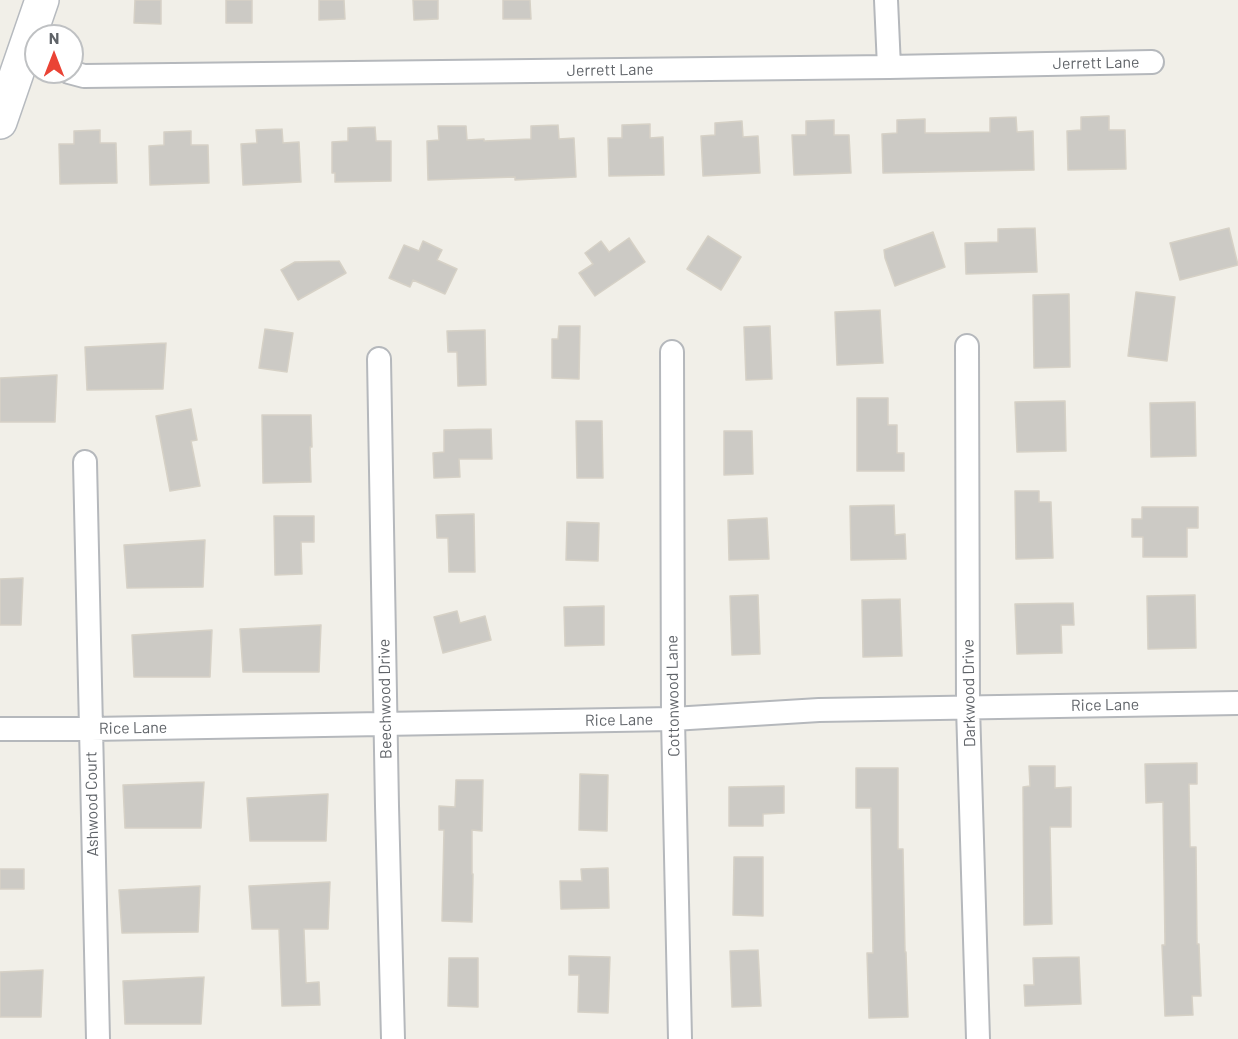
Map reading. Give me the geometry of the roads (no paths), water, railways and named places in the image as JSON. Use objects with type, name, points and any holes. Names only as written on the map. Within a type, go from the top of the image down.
[{"type":"street","points":[[37,24],[42,0]]},
{"type":"street","points":[[886,0],[889,67]]},
{"type":"street","name":"Jerrett Lane","points":[[84,76],[1152,62]]},
{"type":"street","points":[[0,122],[24,72]]},
{"type":"street","name":"Darkwood Drive","points":[[967,346],[968,706],[978,1039]]},
{"type":"street","name":"Cottonwood Lane","points":[[672,352],[673,719],[680,1039]]},
{"type":"street","name":"Beechwood Drive","points":[[379,359],[381,544],[393,1039]]},
{"type":"street","name":"Ashwood Court","points":[[85,462],[98,1039]]},
{"type":"street","name":"Rice Lane","points":[[0,729],[673,719],[819,710],[1238,703]]}]
